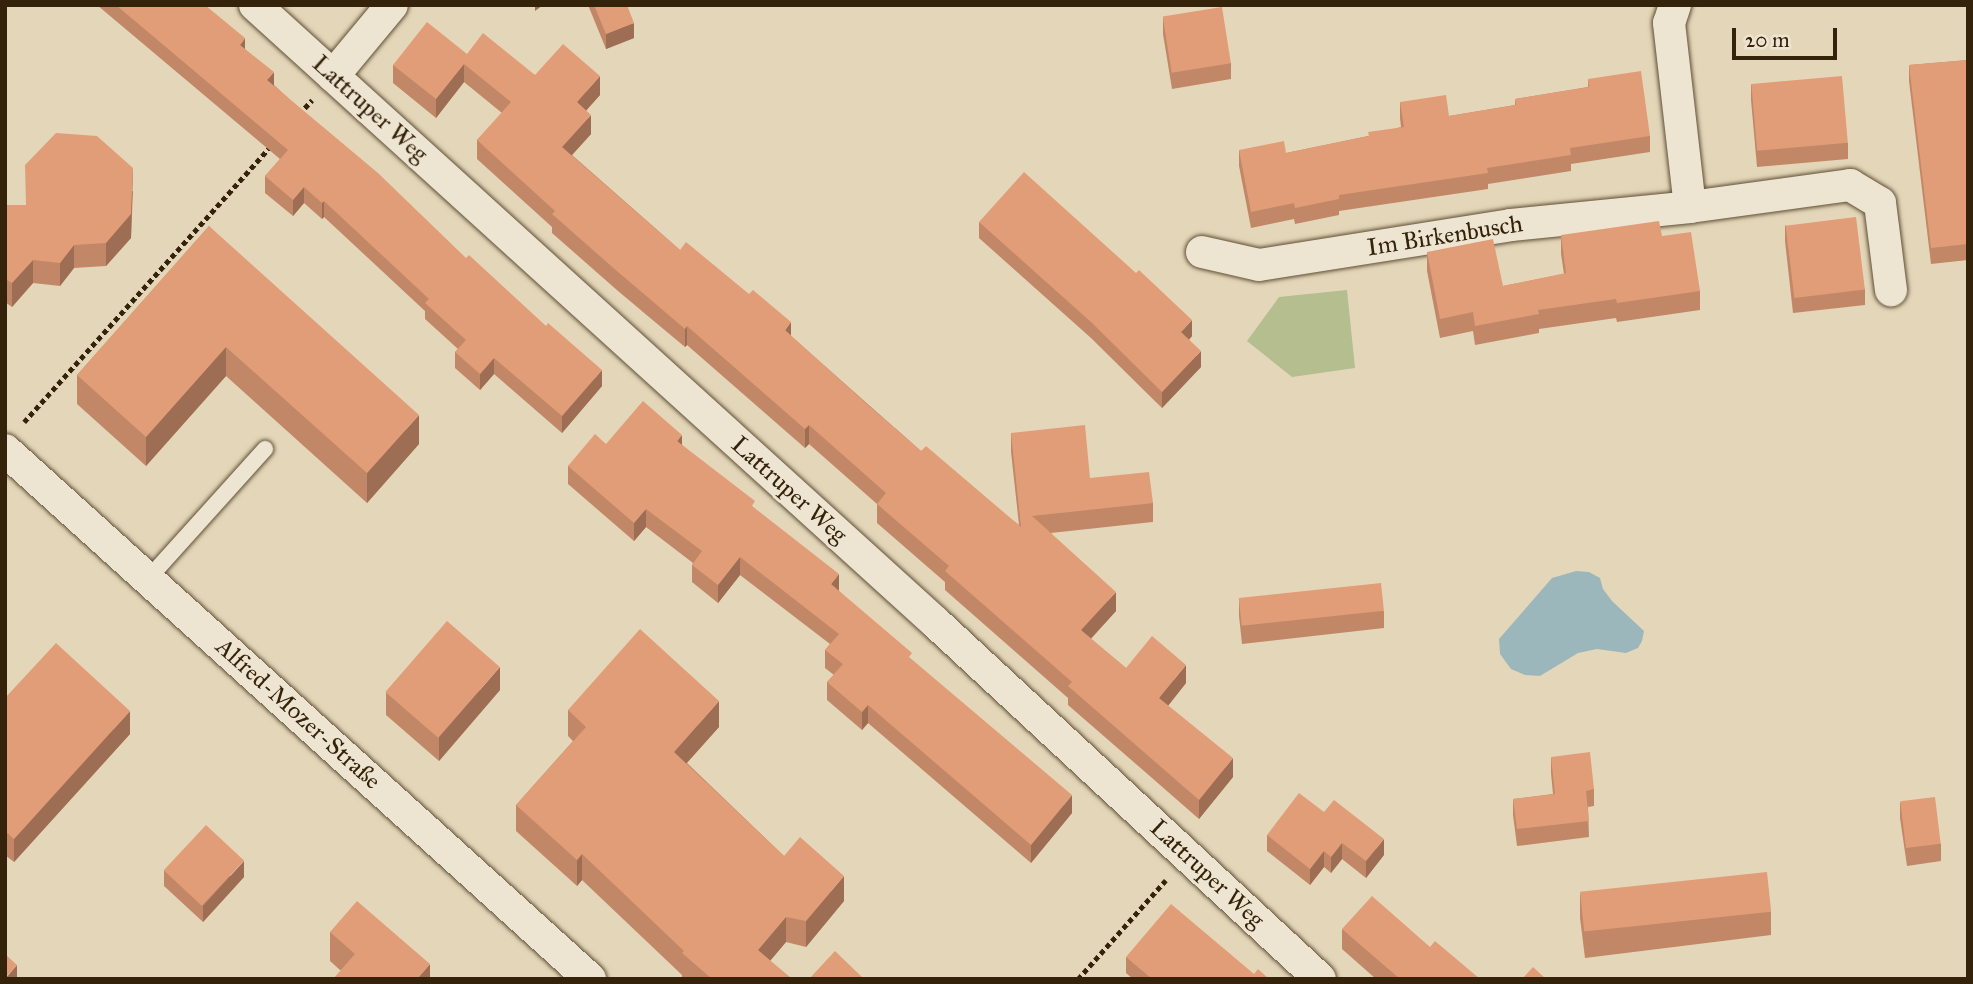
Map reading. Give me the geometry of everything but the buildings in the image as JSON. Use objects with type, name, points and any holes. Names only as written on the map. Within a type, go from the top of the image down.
[{"type":"street","name":"Lattruper Weg","points":[[255,5],[1320,979]]},
{"type":"street","points":[[333,76],[392,5]]},
{"type":"street","points":[[1675,5],[1669,23],[1690,207]]},
{"type":"street","name":"Im Birkenbusch","points":[[1202,253],[1259,265],[1510,225],[1690,207],[1850,186],[1880,203],[1891,290]]},
{"type":"street","name":"Alfred-Mozer-Straße","points":[[10,441],[148,579],[590,979]]},
{"type":"lane","points":[[148,579],[265,449]]},
{"type":"path","points":[[297,117],[333,76]]},
{"type":"path","points":[[10,441],[279,137]]},
{"type":"path","points":[[1078,979],[1187,856]]},
{"type":"green space","points":[[1347,290],[1355,368],[1292,377],[1247,341],[1279,297]]},
{"type":"water","points":[[1576,571],[1589,572],[1600,578],[1603,589],[1612,601],[1644,631],[1638,648],[1626,653],[1597,649],[1578,653],[1540,676],[1525,675],[1511,669],[1500,654],[1499,639],[1552,578]]}]
